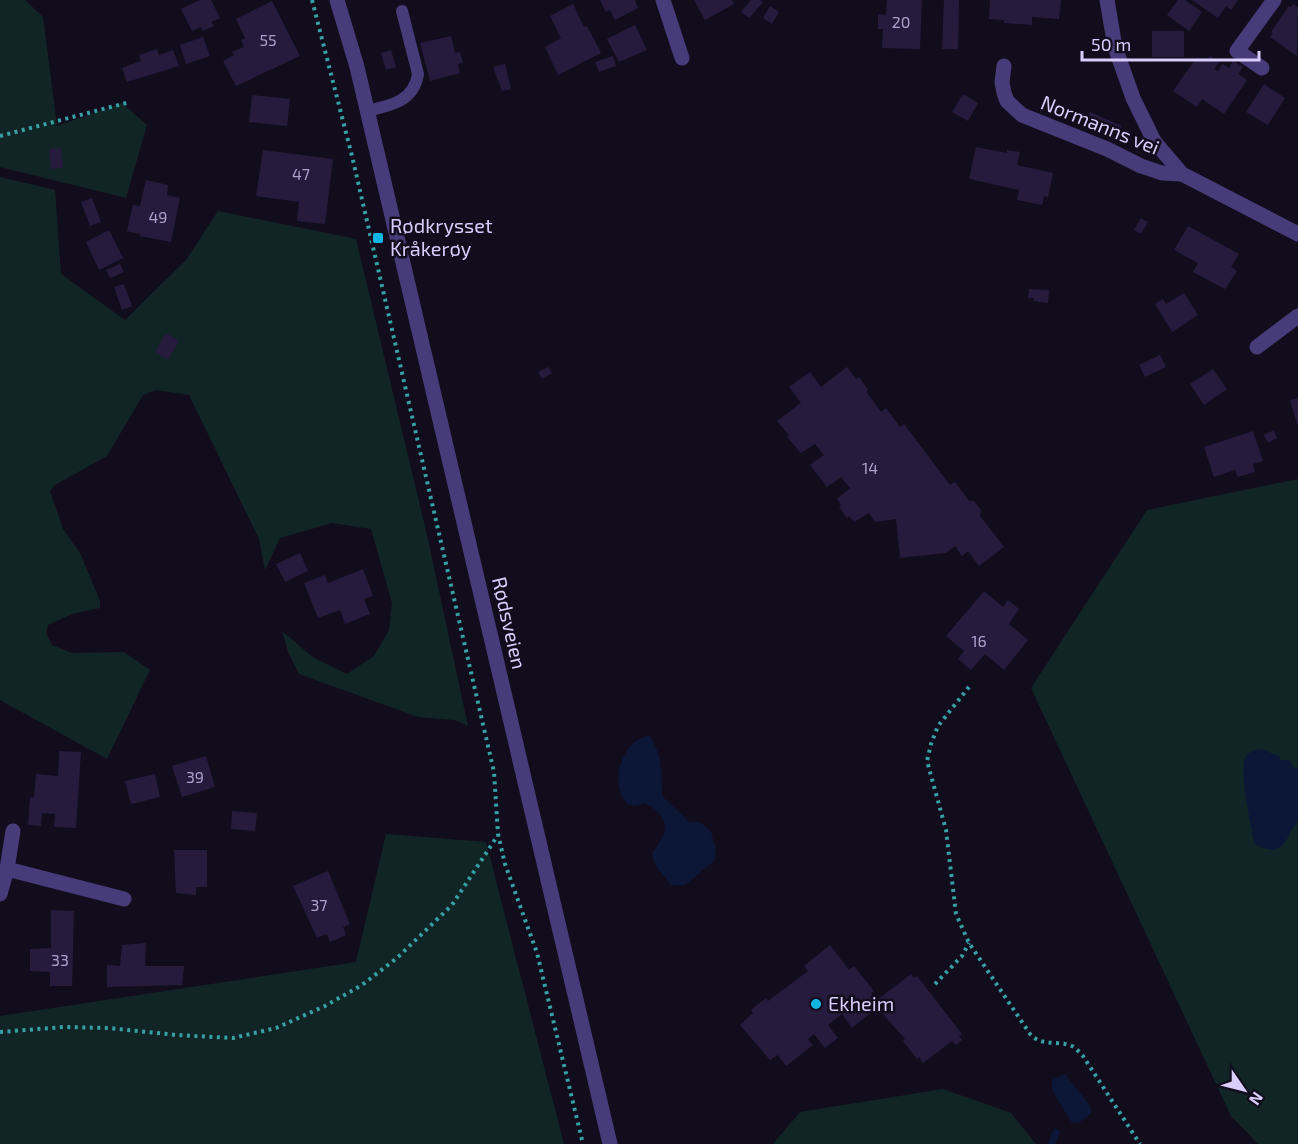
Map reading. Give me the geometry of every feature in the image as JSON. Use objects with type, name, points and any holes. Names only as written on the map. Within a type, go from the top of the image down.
[{"type":"street","name":"Rødsveien","points":[[338,0],[357,67],[610,1144]]},
{"type":"street","points":[[663,0],[682,58]]},
{"type":"street","name":"Normanns vei","points":[[1107,0],[1115,46],[1133,98],[1154,141],[1182,174],[1298,234]]},
{"type":"street","points":[[1262,68],[1237,51],[1274,0]]},
{"type":"street","name":"Normanns vei","points":[[1004,66],[1002,82],[1004,93],[1007,101],[1022,115],[1107,149],[1141,166],[1162,173],[1182,174]]},
{"type":"street","points":[[1257,347],[1298,316]]},
{"type":"street","points":[[0,894],[7,869],[4,847],[13,831]]},
{"type":"street","points":[[7,869],[124,899]]},
{"type":"lane","points":[[366,111],[392,105],[406,98],[417,83],[418,74],[402,11]]},
{"type":"path","points":[[312,0],[352,156],[494,772],[498,834],[505,864],[537,953],[584,1144]]},
{"type":"path","points":[[0,135],[130,102]]},
{"type":"path","points":[[969,687],[938,726],[927,762],[946,830],[956,914],[969,943],[1035,1040],[1073,1047],[1083,1056],[1140,1144]]},
{"type":"path","points":[[0,1032],[98,1027],[233,1038],[276,1028],[325,1006],[362,985],[396,958],[452,905],[498,834]]},
{"type":"path","points":[[935,984],[962,956],[969,943]]},
{"type":"green space","points":[[0,0],[25,0],[43,17],[57,126],[122,103],[147,125],[126,198],[0,167]]},
{"type":"green space","points":[[0,177],[55,190],[61,274],[125,320],[186,260],[218,211],[356,239],[427,535],[468,726],[455,720],[418,717],[299,674],[288,652],[282,631],[314,658],[347,674],[374,656],[389,630],[392,603],[371,529],[332,523],[280,538],[265,570],[259,539],[189,395],[156,390],[143,395],[107,456],[55,485],[50,491],[63,529],[80,553],[100,601],[100,608],[72,614],[48,625],[46,633],[52,645],[72,653],[124,652],[150,670],[107,759],[0,700]]},
{"type":"green space","points":[[1298,479],[1298,1144],[1258,1144],[1231,1116],[1031,688],[1147,510]]},
{"type":"green space","points":[[386,834],[486,842],[564,1144],[0,1144],[0,1016],[356,962]]},
{"type":"green space","points":[[943,1089],[1011,1113],[1036,1144],[773,1144],[800,1112]]},
{"type":"water","points":[[650,736],[659,758],[662,796],[689,822],[701,823],[711,832],[716,850],[714,861],[685,885],[671,885],[655,865],[652,853],[662,838],[665,825],[659,813],[644,803],[635,806],[627,804],[620,791],[619,774],[624,756],[634,742]]},
{"type":"water","points":[[1261,749],[1279,756],[1280,760],[1289,760],[1294,768],[1298,768],[1298,821],[1283,844],[1271,850],[1254,843],[1243,776],[1246,756]]},
{"type":"water","points":[[1065,1074],[1090,1106],[1091,1113],[1080,1122],[1072,1123],[1052,1090],[1052,1080]]},
{"type":"building","points":[[200,0],[211,0],[220,18],[211,22],[214,26],[203,31],[201,27],[192,31],[181,9]]},
{"type":"building","points":[[600,0],[635,0],[638,8],[615,20],[610,10],[606,12]]},
{"type":"building","points":[[694,0],[732,0],[734,4],[705,20]]},
{"type":"building","points":[[751,0],[763,2],[749,18],[741,12]]},
{"type":"building","points":[[887,0],[922,0],[920,49],[882,48],[883,29],[878,29],[878,14],[886,15]]},
{"type":"building","points":[[944,0],[959,0],[958,49],[942,49]]},
{"type":"building","points":[[990,0],[1061,0],[1059,19],[1032,17],[1032,25],[1004,23],[1004,20],[989,19]]},
{"type":"building","points":[[1178,0],[1185,0],[1202,12],[1189,31],[1167,15]]},
{"type":"building","points":[[1192,0],[1238,0],[1231,10],[1226,6],[1218,18]]},
{"type":"building","points":[[272,1],[300,56],[236,86],[223,61],[234,55],[232,52],[244,47],[241,40],[245,38],[236,19]]},
{"type":"building","points":[[573,4],[584,27],[587,26],[601,53],[558,75],[545,47],[561,38],[550,16]]},
{"type":"building","points":[[1293,4],[1298,7],[1297,56],[1270,37],[1289,6]]},
{"type":"building","points":[[770,6],[779,12],[772,24],[763,18]]},
{"type":"building","points":[[635,25],[647,50],[619,62],[607,39]]},
{"type":"building","points":[[1152,31],[1184,31],[1184,57],[1152,57]]},
{"type":"building","points":[[451,36],[455,53],[460,52],[463,63],[458,64],[460,73],[430,81],[420,43]]},
{"type":"building","points":[[203,37],[210,56],[186,64],[180,45]]},
{"type":"building","points":[[157,49],[159,55],[173,50],[179,66],[127,82],[122,68],[141,61],[139,55]]},
{"type":"building","points":[[391,50],[396,67],[386,70],[381,53]]},
{"type":"building","points":[[613,56],[616,66],[599,72],[595,62]]},
{"type":"building","points":[[1210,56],[1219,62],[1214,69],[1218,71],[1223,64],[1229,68],[1233,61],[1243,67],[1238,74],[1247,80],[1224,114],[1202,99],[1197,107],[1173,91],[1197,57],[1205,62]]},
{"type":"building","points":[[505,64],[511,89],[502,91],[493,67]]},
{"type":"building","points":[[1264,84],[1285,98],[1268,125],[1246,112]]},
{"type":"building","points":[[963,94],[978,103],[968,121],[952,112]]},
{"type":"building","points":[[252,95],[290,99],[287,126],[249,122]]},
{"type":"building","points":[[1090,112],[1122,126],[1115,140],[1084,126]]},
{"type":"building","points":[[976,147],[1007,153],[1007,150],[1020,152],[1017,165],[1053,173],[1048,197],[1044,196],[1042,205],[1017,200],[1019,190],[969,179]]},
{"type":"building","points":[[61,148],[63,168],[51,169],[49,149]]},
{"type":"building","points":[[263,150],[333,159],[325,224],[297,221],[299,202],[256,196]]},
{"type":"building","points":[[146,180],[168,185],[167,195],[180,198],[171,242],[127,231],[133,205],[140,206]]},
{"type":"building","points":[[92,198],[101,222],[90,226],[81,202]]},
{"type":"building","points":[[1141,218],[1148,222],[1141,234],[1134,230]]},
{"type":"building","points":[[1188,226],[1239,254],[1231,267],[1237,271],[1225,289],[1193,272],[1198,263],[1174,250]]},
{"type":"building","points":[[109,230],[123,258],[99,270],[86,242]]},
{"type":"building","points":[[120,264],[124,272],[110,278],[106,270]]},
{"type":"building","points":[[124,284],[132,306],[122,310],[114,287]]},
{"type":"building","points":[[1029,289],[1049,290],[1048,303],[1028,298]]},
{"type":"building","points":[[1184,293],[1198,315],[1172,332],[1155,304],[1163,299],[1166,304]]},
{"type":"building","points":[[166,333],[179,341],[168,360],[155,352]]},
{"type":"building","points":[[1160,355],[1166,367],[1145,377],[1139,365]]},
{"type":"building","points":[[548,367],[552,373],[542,379],[538,372]]},
{"type":"building","points":[[847,367],[856,379],[859,377],[881,412],[886,408],[900,427],[904,424],[950,485],[955,482],[969,501],[974,501],[981,510],[980,516],[1004,547],[979,566],[968,551],[962,556],[955,546],[946,553],[900,558],[896,519],[875,522],[869,513],[854,522],[849,516],[847,518],[839,507],[841,505],[837,499],[850,488],[841,477],[827,487],[810,465],[824,455],[815,444],[801,453],[777,421],[801,403],[789,387],[810,372],[821,387]]},
{"type":"building","points":[[1213,369],[1227,389],[1204,405],[1190,384]]},
{"type":"building","points":[[1298,398],[1298,424],[1297,424],[1290,400]]},
{"type":"building","points":[[1274,430],[1277,438],[1268,443],[1264,435]]},
{"type":"building","points":[[1253,431],[1263,461],[1253,464],[1255,472],[1238,477],[1235,470],[1214,477],[1204,447]]},
{"type":"building","points":[[300,553],[308,571],[285,582],[276,564]]},
{"type":"building","points":[[363,569],[373,596],[364,599],[370,614],[345,624],[340,610],[318,618],[304,583],[325,575],[328,583]]},
{"type":"building","points":[[984,591],[1003,607],[1008,600],[1019,609],[1009,624],[1028,640],[1004,670],[985,654],[971,670],[958,659],[964,651],[946,636]]},
{"type":"building","points":[[59,751],[81,752],[76,828],[54,827],[55,814],[42,813],[41,826],[28,825],[30,797],[34,798],[36,774],[58,776]]},
{"type":"building","points":[[206,756],[215,787],[182,797],[172,766]]},
{"type":"building","points":[[155,774],[160,797],[131,804],[125,781]]},
{"type":"building","points":[[232,811],[257,813],[255,831],[231,829]]},
{"type":"building","points":[[174,850],[207,850],[207,887],[196,887],[196,895],[176,893]]},
{"type":"building","points":[[328,871],[350,924],[343,927],[346,935],[330,942],[327,934],[317,938],[293,886]]},
{"type":"building","points":[[51,910],[74,911],[72,986],[50,986],[50,972],[30,971],[30,949],[51,948]]},
{"type":"building","points":[[146,943],[145,966],[184,966],[182,985],[107,987],[107,965],[120,966],[122,945]]},
{"type":"building","name":"Ekheim","points":[[830,945],[849,970],[854,966],[874,991],[871,993],[877,1000],[911,974],[914,978],[917,976],[962,1034],[959,1036],[962,1040],[956,1045],[952,1041],[923,1063],[903,1041],[905,1039],[882,1013],[882,1010],[875,1015],[873,1011],[852,1028],[842,1014],[828,1025],[838,1038],[825,1048],[814,1034],[808,1039],[813,1045],[786,1066],[778,1055],[770,1060],[740,1025],[753,1013],[751,1010],[766,998],[768,1001],[808,971],[804,966]]},
{"type":"waterway","points":[[1052,1144],[1056,1132]]},
{"type":"place","name":"Rødkrysset Kråkerøy","points":[[378,238]]},
{"type":"place","name":"Ekheim","points":[[816,1004]]}]
